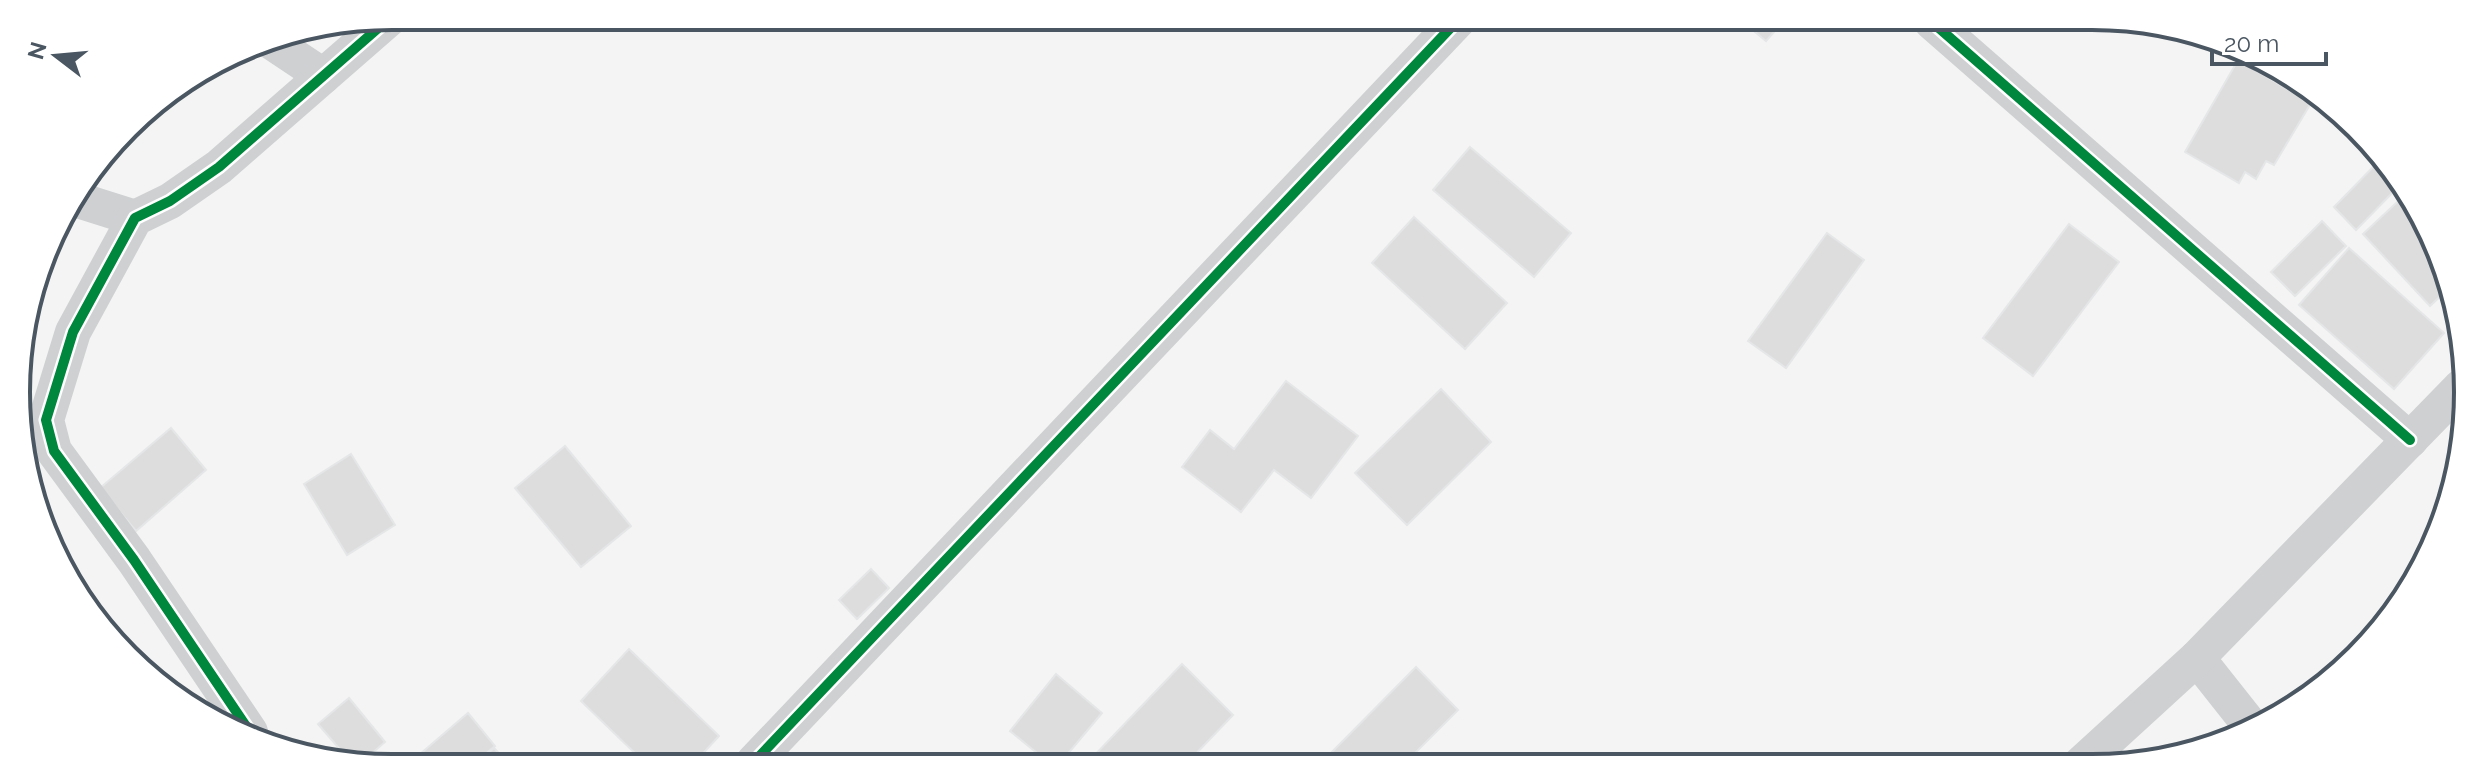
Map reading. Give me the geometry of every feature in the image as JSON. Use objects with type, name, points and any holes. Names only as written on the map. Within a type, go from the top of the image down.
[{"type":"street","points":[[762,754],[1449,30]]},
{"type":"street","points":[[1941,30],[2410,440]]},
{"type":"street","points":[[243,722],[134,560],[54,451],[46,420],[73,332],[135,218],[170,201],[219,167],[375,31]]},
{"type":"street","points":[[280,48],[323,76]]},
{"type":"street","points":[[84,202],[135,218]]},
{"type":"street","points":[[2092,754],[2197,658],[2454,394]]},
{"type":"street","points":[[2197,658],[2246,720]]},
{"type":"building","points":[[1753,30],[1776,30],[1766,41]]},
{"type":"building","points":[[2238,61],[2310,104],[2274,165],[2266,161],[2256,179],[2245,172],[2239,183],[2185,152]]},
{"type":"building","points":[[1470,147],[1571,233],[1534,277],[1433,190]]},
{"type":"building","points":[[2374,166],[2393,192],[2356,230],[2334,207]]},
{"type":"building","points":[[2399,200],[2417,232],[2441,295],[2430,306],[2363,234]]},
{"type":"building","points":[[1414,217],[1507,303],[1465,349],[1372,263]]},
{"type":"building","points":[[2322,221],[2346,246],[2295,296],[2271,272]]},
{"type":"building","points":[[2069,224],[2119,262],[2033,376],[1983,338]]},
{"type":"building","points":[[1827,233],[1864,260],[1786,368],[1748,341]]},
{"type":"building","points":[[2349,248],[2444,333],[2394,389],[2299,305]]},
{"type":"building","points":[[1286,381],[1358,436],[1311,498],[1274,470],[1241,512],[1182,467],[1210,430],[1234,449]]},
{"type":"building","points":[[1441,389],[1491,442],[1407,525],[1355,473]]},
{"type":"building","points":[[171,428],[206,470],[136,531],[100,488]]},
{"type":"building","points":[[565,446],[631,526],[581,567],[515,488]]},
{"type":"building","points":[[351,454],[395,525],[347,555],[304,484]]},
{"type":"building","points":[[871,569],[889,588],[857,619],[839,600]]},
{"type":"building","points":[[629,649],[719,736],[702,754],[636,754],[581,701]]},
{"type":"building","points":[[1182,664],[1233,715],[1196,754],[1096,754]]},
{"type":"building","points":[[1416,667],[1458,710],[1414,754],[1330,754]]},
{"type":"building","points":[[1056,674],[1102,713],[1068,754],[1038,754],[1010,731]]},
{"type":"building","points":[[349,698],[385,742],[372,753],[341,750],[318,724]]},
{"type":"building","points":[[468,713],[495,746],[485,754],[420,754]]},
{"type":"cycle path","points":[[762,754],[1449,30]]},
{"type":"cycle path","points":[[1941,30],[2410,440]]},
{"type":"cycle path","points":[[243,722],[134,560],[54,451],[46,420],[73,332],[135,218],[170,201],[219,167],[375,31]]}]
